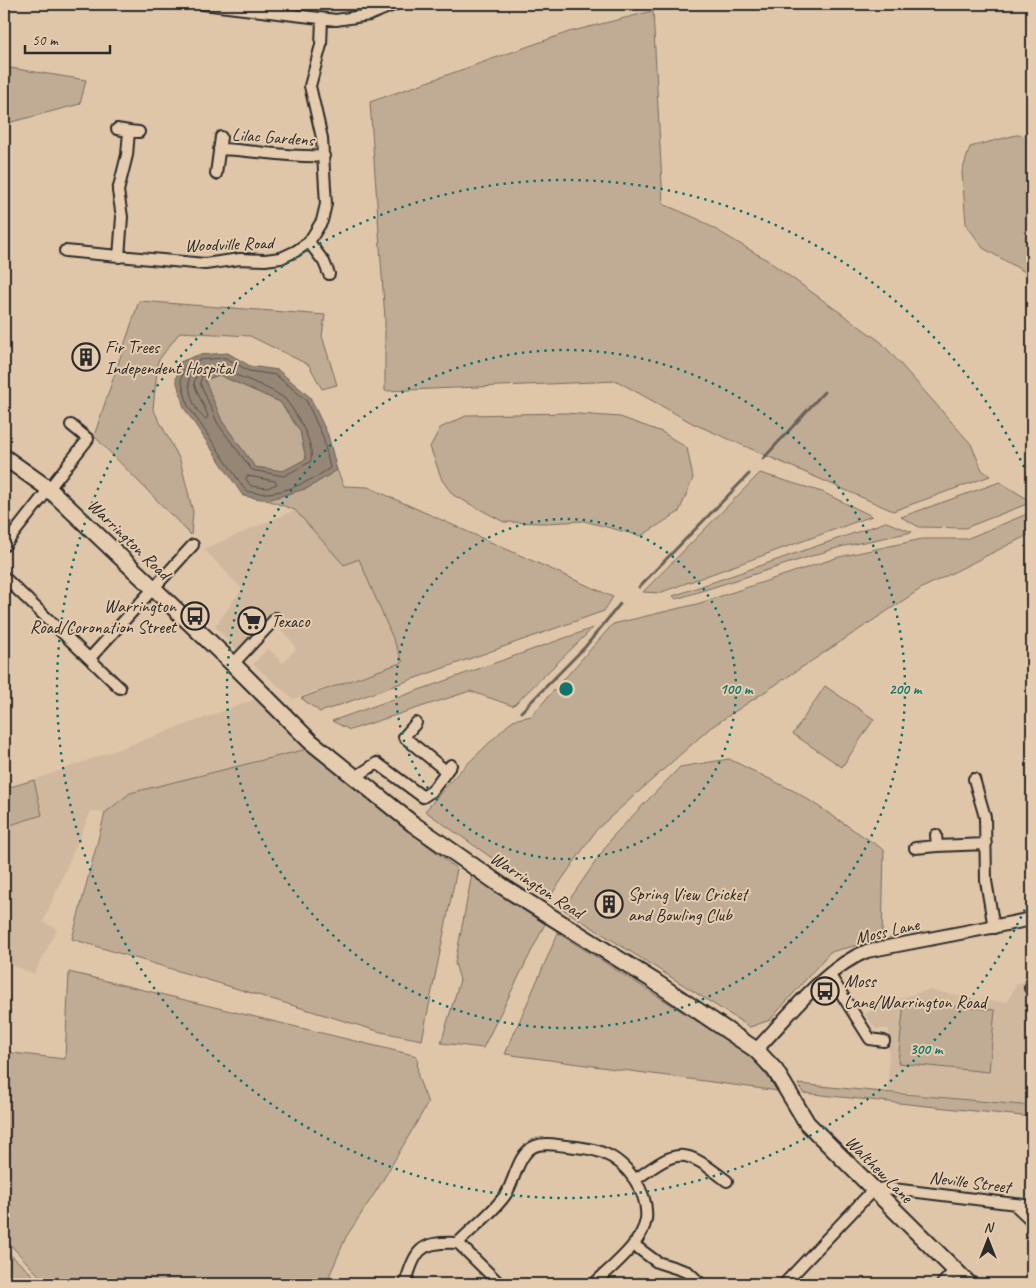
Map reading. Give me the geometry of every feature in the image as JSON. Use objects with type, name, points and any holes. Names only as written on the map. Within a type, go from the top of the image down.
[{"type":"main road","name":"Warrington Road","points":[[4,457],[49,489],[233,664],[310,741],[354,778],[413,824],[546,914],[654,981],[756,1050],[775,1070]]},
{"type":"main road","name":"Walthew Lane","points":[[775,1070],[807,1123],[969,1284]]},
{"type":"street","points":[[203,4],[232,6],[322,19],[359,18],[396,4]]},
{"type":"street","name":"Woodville Road","points":[[65,251],[198,264],[240,259],[265,260],[289,255],[309,242],[322,221],[326,204],[322,138],[310,86],[321,45],[322,19]]},
{"type":"street","points":[[117,129],[134,132],[118,191],[122,217],[119,257]]},
{"type":"street","name":"Lilac Gardens","points":[[216,174],[220,138]]},
{"type":"street","name":"Lilac Gardens","points":[[219,149],[249,150],[295,158],[324,156]]},
{"type":"street","points":[[309,242],[324,262],[329,274]]},
{"type":"street","points":[[4,546],[88,439],[71,425]]},
{"type":"street","points":[[90,658],[193,545]]},
{"type":"street","points":[[4,577],[120,688]]},
{"type":"street","points":[[233,664],[276,618]]},
{"type":"street","points":[[354,778],[377,763],[423,797],[432,791],[448,768],[404,737],[416,723]]},
{"type":"street","points":[[974,779],[985,817],[986,881],[994,928]]},
{"type":"street","points":[[936,835],[937,846]]},
{"type":"street","points":[[915,848],[986,844]]},
{"type":"street","name":"Moss Lane","points":[[756,1050],[829,974],[853,956],[867,951],[994,928],[1032,919]]},
{"type":"street","points":[[829,974],[870,1039],[884,1041]]},
{"type":"street","points":[[458,1243],[506,1194],[527,1152],[535,1146],[544,1144],[588,1148],[604,1153],[621,1164],[635,1180],[644,1199],[646,1220],[634,1245],[594,1284]]},
{"type":"street","points":[[635,1180],[666,1158],[685,1156],[700,1160],[727,1181]]},
{"type":"street","name":"Neville Street","points":[[873,1190],[885,1188],[1032,1206]]},
{"type":"street","points":[[784,1284],[873,1190]]},
{"type":"street","points":[[1014,1204],[1032,1221]]},
{"type":"street","points":[[405,1284],[413,1259],[421,1250],[435,1242],[458,1243],[500,1284]]},
{"type":"street","points":[[634,1245],[657,1262],[688,1272],[701,1284]]},
{"type":"street","points":[[942,1284],[955,1270]]},
{"type":"shaded area","points":[[653,11],[663,204],[698,219],[767,260],[881,342],[971,444],[982,470],[990,476],[893,511],[692,423],[617,381],[385,391],[385,319],[370,102],[569,32]]},
{"type":"shaded area","points":[[4,67],[86,80],[80,104],[4,124]]},
{"type":"shaded area","points":[[1016,135],[1032,136],[1032,276],[983,248],[966,224],[962,172],[970,147]]},
{"type":"shaded area","points":[[139,301],[325,315],[322,336],[337,385],[322,389],[309,365],[250,336],[180,332],[158,361],[153,409],[180,460],[193,512],[191,535],[94,436]]},
{"type":"shaded area","points":[[219,375],[280,402],[300,431],[306,459],[283,471],[255,467],[222,421],[204,380]]},
{"type":"shaded area","points":[[565,413],[620,417],[662,432],[687,448],[693,478],[679,512],[641,536],[584,521],[546,523],[504,522],[453,495],[442,480],[430,447],[440,428],[468,415]]},
{"type":"shaded area","points":[[337,470],[344,486],[368,487],[613,597],[604,611],[320,712],[301,698],[403,662],[359,559],[344,565],[295,510],[267,500],[308,488]]},
{"type":"shaded area","points":[[760,473],[822,492],[872,516],[659,593],[643,592]]},
{"type":"shaded area","points":[[1000,482],[1032,502],[965,528],[919,527],[901,517]]},
{"type":"shaded area","points":[[295,510],[344,564],[359,559],[403,662],[293,699],[253,664],[268,648],[283,663],[296,649],[292,641],[272,622],[239,653],[215,626],[242,589],[204,549]]},
{"type":"shaded area","points":[[1032,512],[1032,533],[922,588],[710,728],[597,829],[549,898],[425,811],[459,772],[513,720],[531,716],[613,624],[697,604],[839,557],[922,539],[966,539]]},
{"type":"shaded area","points":[[886,522],[912,532],[840,547],[676,599],[673,596]]},
{"type":"shaded area","points":[[593,628],[513,706],[470,691],[350,730],[332,721]]},
{"type":"shaded area","points":[[825,686],[874,719],[842,767],[793,734]]},
{"type":"shaded area","points":[[256,699],[307,749],[130,793],[105,813],[91,811],[43,922],[57,929],[34,974],[4,962],[4,827],[42,815],[34,780]]},
{"type":"shaded area","points":[[307,749],[457,869],[422,1040],[381,1032],[72,939],[105,813],[130,793]]},
{"type":"shaded area","points":[[729,759],[798,793],[884,850],[882,939],[830,952],[770,1020],[750,1027],[563,909],[614,835],[680,767]]},
{"type":"shaded area","points":[[34,780],[42,815],[4,827],[4,789]]},
{"type":"shaded area","points":[[472,874],[545,924],[483,1048],[441,1043],[460,980],[455,963]]},
{"type":"shaded area","points":[[558,933],[752,1056],[778,1091],[505,1054]]},
{"type":"shaded area","points":[[69,972],[417,1056],[418,1077],[428,1103],[380,1185],[346,1237],[328,1279],[323,1284],[47,1284],[4,1238],[4,1052],[65,1059]]},
{"type":"shaded area","points":[[1032,979],[1032,1106],[888,1091],[889,1029],[876,1029],[865,1014],[885,1003],[928,990],[989,1001],[1008,1002],[1016,984]]},
{"type":"shaded area","points":[[904,1001],[995,1010],[989,1072],[898,1063]]},
{"type":"shaded area","points":[[798,1084],[1032,1106],[1032,1117],[803,1093]]},
{"type":"shaded area","points":[[4,1249],[43,1284],[18,1284],[17,1281],[4,1280]]},
{"type":"water","points":[[228,353],[250,366],[278,370],[310,397],[328,435],[337,470],[308,488],[267,500],[243,496],[184,408],[176,379],[180,362],[198,355]],"holes":[[[219,375],[280,402],[300,431],[306,459],[283,471],[255,467],[222,421],[205,380]]]},
{"type":"waterway","points":[[763,459],[824,392]]},
{"type":"waterway","points":[[639,587],[749,474]]},
{"type":"waterway","points":[[521,712],[585,647],[620,604]]},
{"type":"place","name":"Fir Trees Independent Hospital","points":[[86,357]]},
{"type":"place","name":"Warrington Road/Coronation Street","points":[[195,616]]},
{"type":"place","name":"Texaco","points":[[252,621]]},
{"type":"place","name":"Spring View Cricket and Bowling Club","points":[[609,904]]},
{"type":"place","name":"Moss Lane/Warrington Road","points":[[825,991]]}]
